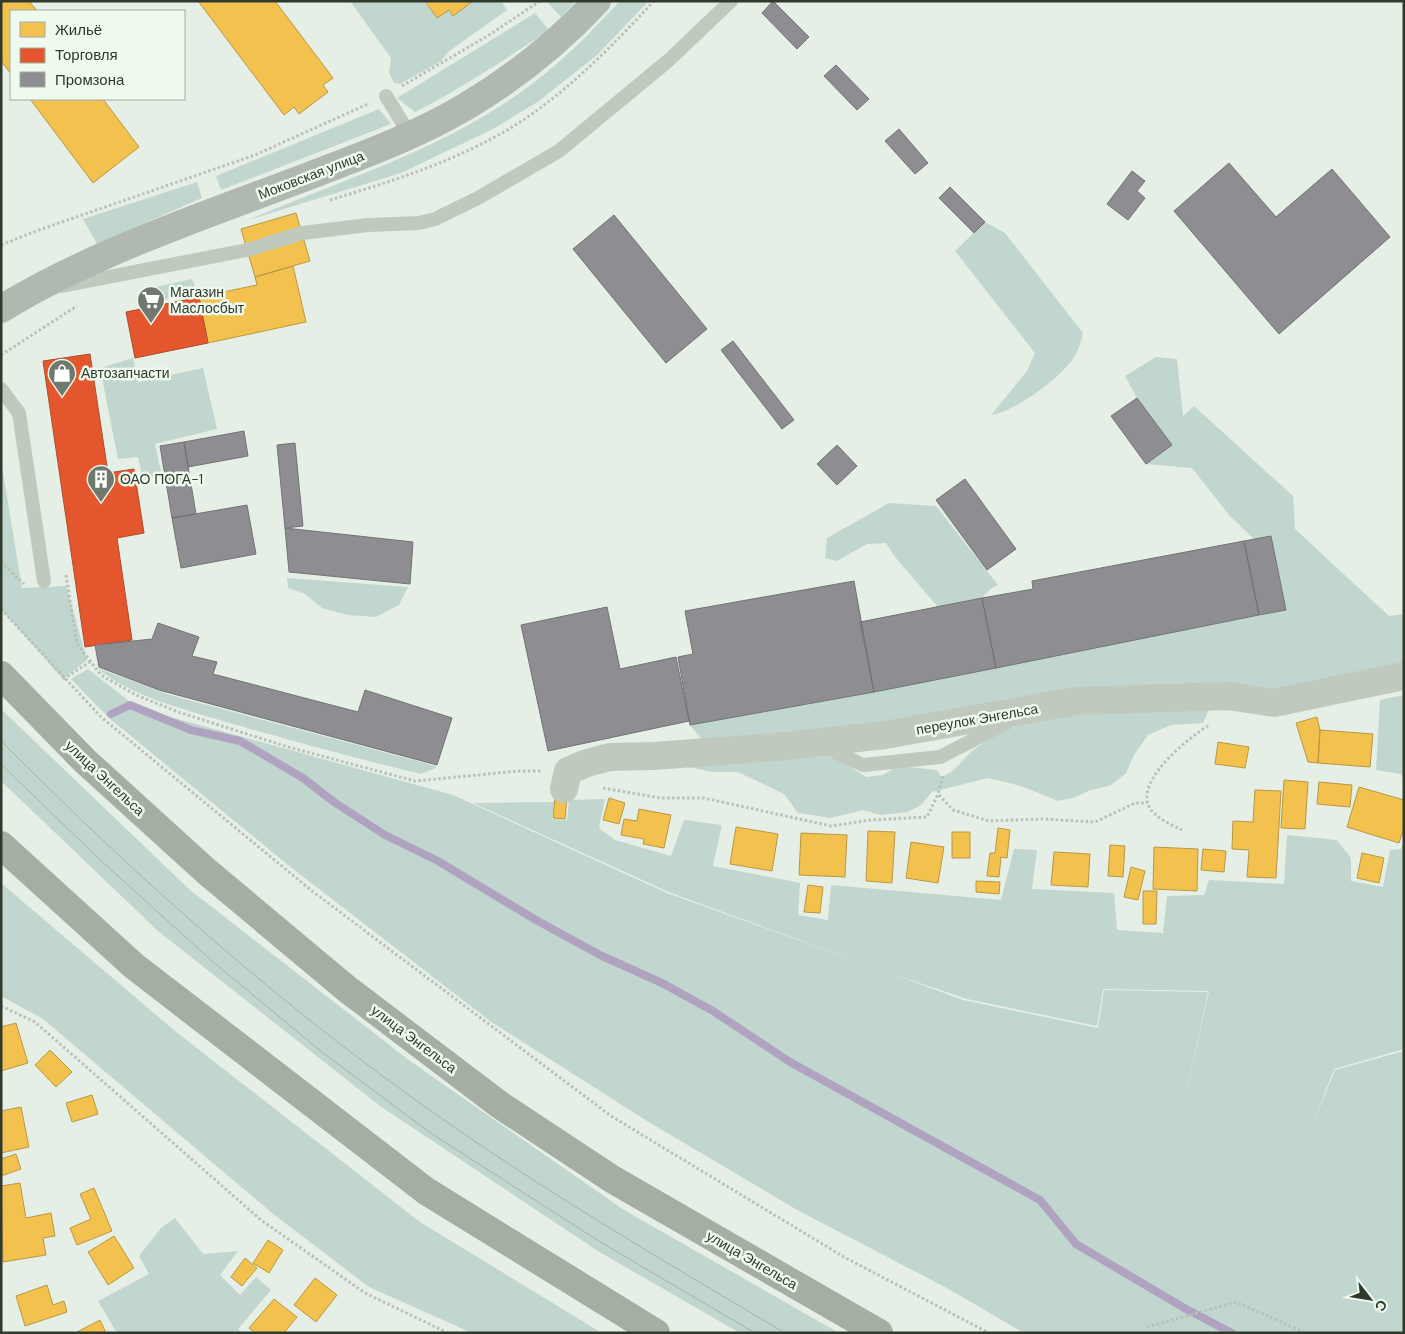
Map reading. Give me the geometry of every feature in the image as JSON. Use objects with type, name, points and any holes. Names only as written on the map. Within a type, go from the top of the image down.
[{"type":"main road","name":"улица Энгельса","points":[[1,675],[85,761],[206,871],[347,989],[500,1105],[612,1179],[879,1333]]},
{"type":"main road","points":[[1,845],[134,966],[426,1191],[656,1333]]},
{"type":"street","name":"Моковская улица","points":[[1,309],[27,293],[98,259],[410,135],[464,108],[520,71],[566,35],[597,1]]},
{"type":"street","name":"переулок Энгельса","points":[[566,780],[610,757],[654,756],[885,735],[1076,701],[1228,696],[1274,703],[1404,676]]},
{"type":"lane","points":[[27,293],[247,250],[302,233],[368,225],[418,223],[435,219],[478,198],[559,151],[669,60],[731,1]]},
{"type":"lane","points":[[386,96],[410,135]]},
{"type":"lane","points":[[1,389],[19,413],[44,581]]},
{"type":"lane","points":[[838,740],[837,753],[863,765],[940,758],[1041,707]]},
{"type":"path","points":[[1,245],[36,231],[255,155],[386,96],[489,35],[540,1]]},
{"type":"path","points":[[66,572],[77,644],[101,675],[136,695],[181,713],[288,747],[414,781],[519,771],[580,782],[607,790],[660,798],[704,798],[831,826],[870,820],[927,817],[938,794],[945,771],[962,746]]},
{"type":"path","points":[[1,609],[63,679],[101,717],[312,891],[611,1116],[844,1257],[988,1333]]},
{"type":"path","points":[[63,679],[90,662]]},
{"type":"path","points":[[1182,830],[1161,820],[1147,803],[1147,790],[1165,761],[1185,740],[1213,722]]},
{"type":"path","points":[[938,794],[953,810],[989,821],[1042,819],[1095,822],[1135,803],[1147,803]]},
{"type":"path","points":[[1,1006],[35,1022],[261,1220],[365,1292],[448,1333]]},
{"type":"path","points":[[1147,1327],[1236,1302],[1306,1333]]},
{"type":"green space","points":[[350,1],[424,1],[437,18],[448,10],[453,16],[473,1],[501,1],[507,10],[448,52],[441,61],[400,84],[394,83],[389,73],[391,58]]},
{"type":"green space","points":[[550,1],[576,1],[561,17],[548,3]]},
{"type":"green space","points":[[620,1],[649,1],[597,55],[539,101],[493,129],[401,173],[248,220],[394,161],[431,144],[500,107],[567,55]]},
{"type":"green space","points":[[535,13],[549,30],[484,73],[415,112],[397,98]]},
{"type":"green space","points":[[379,109],[391,124],[221,190],[216,176]]},
{"type":"green space","points":[[197,182],[202,198],[97,244],[83,219]]},
{"type":"green space","points":[[985,222],[1005,233],[1083,333],[1071,362],[1053,380],[1022,402],[991,415],[1027,371],[1035,353],[955,251]]},
{"type":"green space","points":[[192,279],[197,293],[147,303],[142,290]]},
{"type":"green space","points":[[1156,357],[1177,359],[1183,416],[1194,406],[1293,496],[1295,529],[1389,616],[1404,614],[1404,668],[1297,690],[901,725],[707,746],[690,725],[874,692],[1286,610],[1271,536],[1254,539],[1229,515],[1192,468],[1146,464],[1172,445],[1137,398],[1125,376]]},
{"type":"green space","points":[[133,358],[138,382],[203,368],[217,429],[155,444],[162,476],[143,479],[138,457],[118,459],[100,368]]},
{"type":"green space","points":[[1,460],[22,588],[66,586],[87,660],[63,679],[1,609]]},
{"type":"green space","points":[[889,503],[936,506],[998,585],[990,589],[982,598],[938,607],[895,557],[886,543],[867,544],[837,561],[825,558],[827,538]]},
{"type":"green space","points":[[287,578],[408,587],[399,605],[376,617],[348,615],[322,608],[305,594],[288,588]]},
{"type":"green space","points":[[97,668],[170,695],[436,766],[421,774],[226,722],[176,707],[142,694],[126,687]]},
{"type":"green space","points":[[88,669],[130,702],[167,716],[453,795],[667,893],[874,967],[671,893],[473,803],[554,802],[552,819],[567,820],[569,800],[605,799],[599,828],[615,840],[671,856],[684,820],[722,825],[713,866],[800,883],[798,915],[828,920],[831,885],[1001,900],[1014,849],[1037,850],[1032,889],[1114,893],[1117,930],[1163,933],[1167,896],[1204,895],[1209,880],[1284,884],[1287,835],[1337,840],[1351,858],[1351,881],[1383,887],[1390,850],[1401,849],[1404,840],[1404,1049],[1334,1069],[1311,1129],[1335,1070],[1404,1051],[1404,1333],[1024,1333],[945,1287],[799,1211],[647,1121],[490,1021],[288,865],[109,718],[71,679]],"holes":[[[890,973],[967,999],[1097,1026],[1103,989],[1209,991],[1181,1118],[1208,992],[1104,990],[1098,1028],[963,1000]]]},
{"type":"green space","points":[[1404,695],[1404,779],[1401,774],[1376,770],[1380,700]]},
{"type":"green space","points":[[1210,708],[1203,723],[1171,725],[1148,735],[1134,755],[1126,773],[1111,785],[1058,801],[1021,786],[988,778],[932,792],[921,805],[908,812],[881,815],[863,810],[831,818],[798,813],[784,794],[738,772],[711,772],[676,764],[829,753],[866,777],[883,775],[898,766],[937,770],[941,777],[954,770],[970,753],[988,740],[1017,726],[1047,715]]},
{"type":"green space","points":[[1,709],[190,890],[410,1061],[624,1210],[839,1333],[740,1333],[601,1253],[380,1106],[158,931],[1,781]]},
{"type":"green space","points":[[1,883],[175,1031],[420,1222],[602,1333],[472,1333],[369,1287],[272,1213],[43,1019],[1,996]]},
{"type":"green space","points":[[175,1218],[203,1254],[238,1251],[220,1275],[240,1295],[256,1277],[271,1290],[238,1329],[242,1333],[117,1333],[98,1301],[149,1274],[139,1256],[161,1228]]},
{"type":"building: Жильё","points":[[1,1],[29,1],[36,10],[10,10],[10,73],[1,61]]},
{"type":"building: Жильё","points":[[198,1],[275,1],[333,78],[323,85],[328,92],[299,114],[294,107],[284,115]]},
{"type":"building: Жильё","points":[[425,1],[473,1],[453,16],[449,10],[437,18]]},
{"type":"building: Жильё","points":[[31,100],[104,100],[139,147],[93,183]]},
{"type":"building: Жильё","points":[[296,213],[310,261],[255,277],[241,229]]},
{"type":"building: Жильё","points":[[293,266],[306,322],[208,343],[199,297],[257,285],[255,277]]},
{"type":"building: Жильё","points":[[1317,717],[1320,730],[1318,763],[1308,762],[1296,723]]},
{"type":"building: Жильё","points":[[1320,730],[1373,734],[1370,767],[1318,763]]},
{"type":"building: Жильё","points":[[1218,742],[1249,747],[1245,768],[1215,764]]},
{"type":"building: Жильё","points":[[1284,780],[1308,782],[1305,829],[1281,828]]},
{"type":"building: Жильё","points":[[1319,782],[1352,785],[1350,807],[1317,804]]},
{"type":"building: Жильё","points":[[1359,787],[1404,800],[1404,828],[1399,843],[1347,827]]},
{"type":"building: Жильё","points":[[1255,790],[1281,791],[1276,878],[1247,877],[1249,850],[1232,849],[1233,821],[1253,822]]},
{"type":"building: Жильё","points":[[555,797],[567,798],[565,819],[553,818]]},
{"type":"building: Жильё","points":[[609,798],[625,803],[619,824],[603,820]]},
{"type":"building: Жильё","points":[[639,809],[671,815],[664,848],[643,844],[644,839],[621,835],[624,819],[637,821]]},
{"type":"building: Жильё","points":[[736,827],[778,834],[772,871],[730,864]]},
{"type":"building: Жильё","points":[[998,828],[1010,830],[1007,858],[1001,857],[999,877],[987,876],[990,853],[995,853]]},
{"type":"building: Жильё","points":[[868,831],[895,832],[892,883],[866,881]]},
{"type":"building: Жильё","points":[[952,832],[970,832],[970,858],[952,858]]},
{"type":"building: Жильё","points":[[801,833],[847,835],[845,877],[799,875]]},
{"type":"building: Жильё","points":[[911,842],[944,847],[938,883],[906,878]]},
{"type":"building: Жильё","points":[[1110,845],[1125,846],[1123,877],[1108,876]]},
{"type":"building: Жильё","points":[[1154,847],[1198,849],[1197,891],[1153,889]]},
{"type":"building: Жильё","points":[[1203,849],[1226,851],[1224,872],[1201,870]]},
{"type":"building: Жильё","points":[[1054,852],[1090,854],[1088,887],[1051,885]]},
{"type":"building: Жильё","points":[[1362,853],[1384,858],[1379,883],[1357,878]]},
{"type":"building: Жильё","points":[[1131,867],[1145,871],[1138,900],[1124,897]]},
{"type":"building: Жильё","points":[[976,881],[1000,882],[999,894],[976,892]]},
{"type":"building: Жильё","points":[[808,885],[823,887],[820,913],[804,912]]},
{"type":"building: Жильё","points":[[1143,891],[1157,891],[1156,924],[1143,924]]},
{"type":"building: Жильё","points":[[16,1023],[28,1063],[1,1071],[1,1027]]},
{"type":"building: Жильё","points":[[50,1050],[72,1072],[56,1087],[35,1065]]},
{"type":"building: Жильё","points":[[92,1095],[98,1114],[72,1122],[66,1103]]},
{"type":"building: Жильё","points":[[21,1107],[29,1147],[1,1153],[1,1111]]},
{"type":"building: Жильё","points":[[16,1154],[21,1169],[1,1176],[1,1159]]},
{"type":"building: Жильё","points":[[20,1183],[26,1218],[51,1213],[55,1236],[43,1238],[46,1255],[3,1262],[1,1186]]},
{"type":"building: Жильё","points":[[94,1188],[112,1231],[77,1245],[70,1228],[91,1219],[80,1194]]},
{"type":"building: Жильё","points":[[114,1236],[134,1268],[108,1285],[88,1252]]},
{"type":"building: Жильё","points":[[268,1240],[283,1250],[269,1273],[253,1263]]},
{"type":"building: Жильё","points":[[245,1258],[257,1268],[242,1286],[231,1277]]},
{"type":"building: Жильё","points":[[315,1278],[337,1295],[316,1322],[294,1305]]},
{"type":"building: Жильё","points":[[47,1285],[53,1305],[64,1301],[67,1312],[25,1326],[16,1296]]},
{"type":"building: Жильё","points":[[274,1299],[297,1317],[284,1333],[255,1333],[249,1328]]},
{"type":"building: Жильё","points":[[100,1320],[106,1333],[77,1333],[77,1332]]},
{"type":"building: Торговля","points":[[199,297],[208,343],[135,358],[126,312]]},
{"type":"building: Торговля","name":"ОАО ПОГА-1","points":[[90,354],[108,473],[134,469],[144,533],[117,538],[132,640],[85,647],[43,361]]},
{"type":"building: Промзона","points":[[773,1],[809,37],[797,49],[762,13]]},
{"type":"building: Промзона","points":[[836,65],[869,99],[857,110],[824,76]]},
{"type":"building: Промзона","points":[[899,129],[928,163],[915,174],[885,141]]},
{"type":"building: Промзона","points":[[1229,163],[1276,217],[1332,169],[1390,237],[1279,334],[1174,211]]},
{"type":"building: Промзона","points":[[1132,171],[1145,181],[1137,191],[1145,198],[1128,220],[1107,204]]},
{"type":"building: Промзона","points":[[950,187],[985,222],[974,233],[939,198]]},
{"type":"building: Промзона","points":[[614,215],[707,329],[666,363],[573,249]]},
{"type":"building: Промзона","points":[[733,341],[794,420],[782,429],[721,350]]},
{"type":"building: Промзона","points":[[1137,398],[1172,445],[1146,464],[1111,416]]},
{"type":"building: Промзона","points":[[244,431],[248,456],[188,467],[184,442]]},
{"type":"building: Промзона","points":[[184,442],[196,514],[172,518],[160,446]]},
{"type":"building: Промзона","points":[[295,443],[303,526],[285,528],[277,445]]},
{"type":"building: Промзона","points":[[837,445],[857,466],[837,485],[817,464]]},
{"type":"building: Промзона","points":[[965,479],[1016,549],[987,570],[936,500]]},
{"type":"building: Промзона","points":[[247,505],[256,554],[181,568],[172,518]]},
{"type":"building: Промзона","points":[[285,528],[413,542],[410,584],[289,572]]},
{"type":"building: Промзона","points":[[1271,536],[1286,610],[1259,615],[1244,541]]},
{"type":"building: Промзона","points":[[1244,541],[1259,615],[996,668],[982,598],[1033,589],[1032,581]]},
{"type":"building: Промзона","points":[[854,581],[874,692],[690,725],[678,657],[693,654],[685,611]]},
{"type":"building: Промзона","points":[[982,598],[996,668],[874,692],[860,622]]},
{"type":"building: Промзона","points":[[607,607],[620,669],[676,657],[689,721],[548,751],[521,625]]},
{"type":"building: Промзона","points":[[158,623],[199,637],[192,656],[217,662],[213,674],[358,712],[365,690],[452,718],[437,765],[159,690],[99,667],[95,645],[152,639]]},
{"type":"waterway","points":[[111,714],[130,705],[191,730],[240,741],[303,778],[334,802],[385,835],[438,861],[536,920],[600,955],[662,983],[713,1011],[790,1062],[1040,1200],[1076,1244],[1186,1309],[1232,1333]]},
{"type":"tram line","points":[[1,741],[105,842],[213,940],[382,1076],[525,1175],[785,1333]]},
{"type":"tram line","points":[[1,764],[97,857],[212,961],[323,1053],[432,1134],[602,1243],[755,1333]]},
{"type":"place","name":"Магазин Маслосбыт","points":[[151,324]]},
{"type":"place","name":"Автозапчасти","points":[[62,397]]},
{"type":"place","name":"ОАО ПОГА-1","points":[[101,503]]}]
